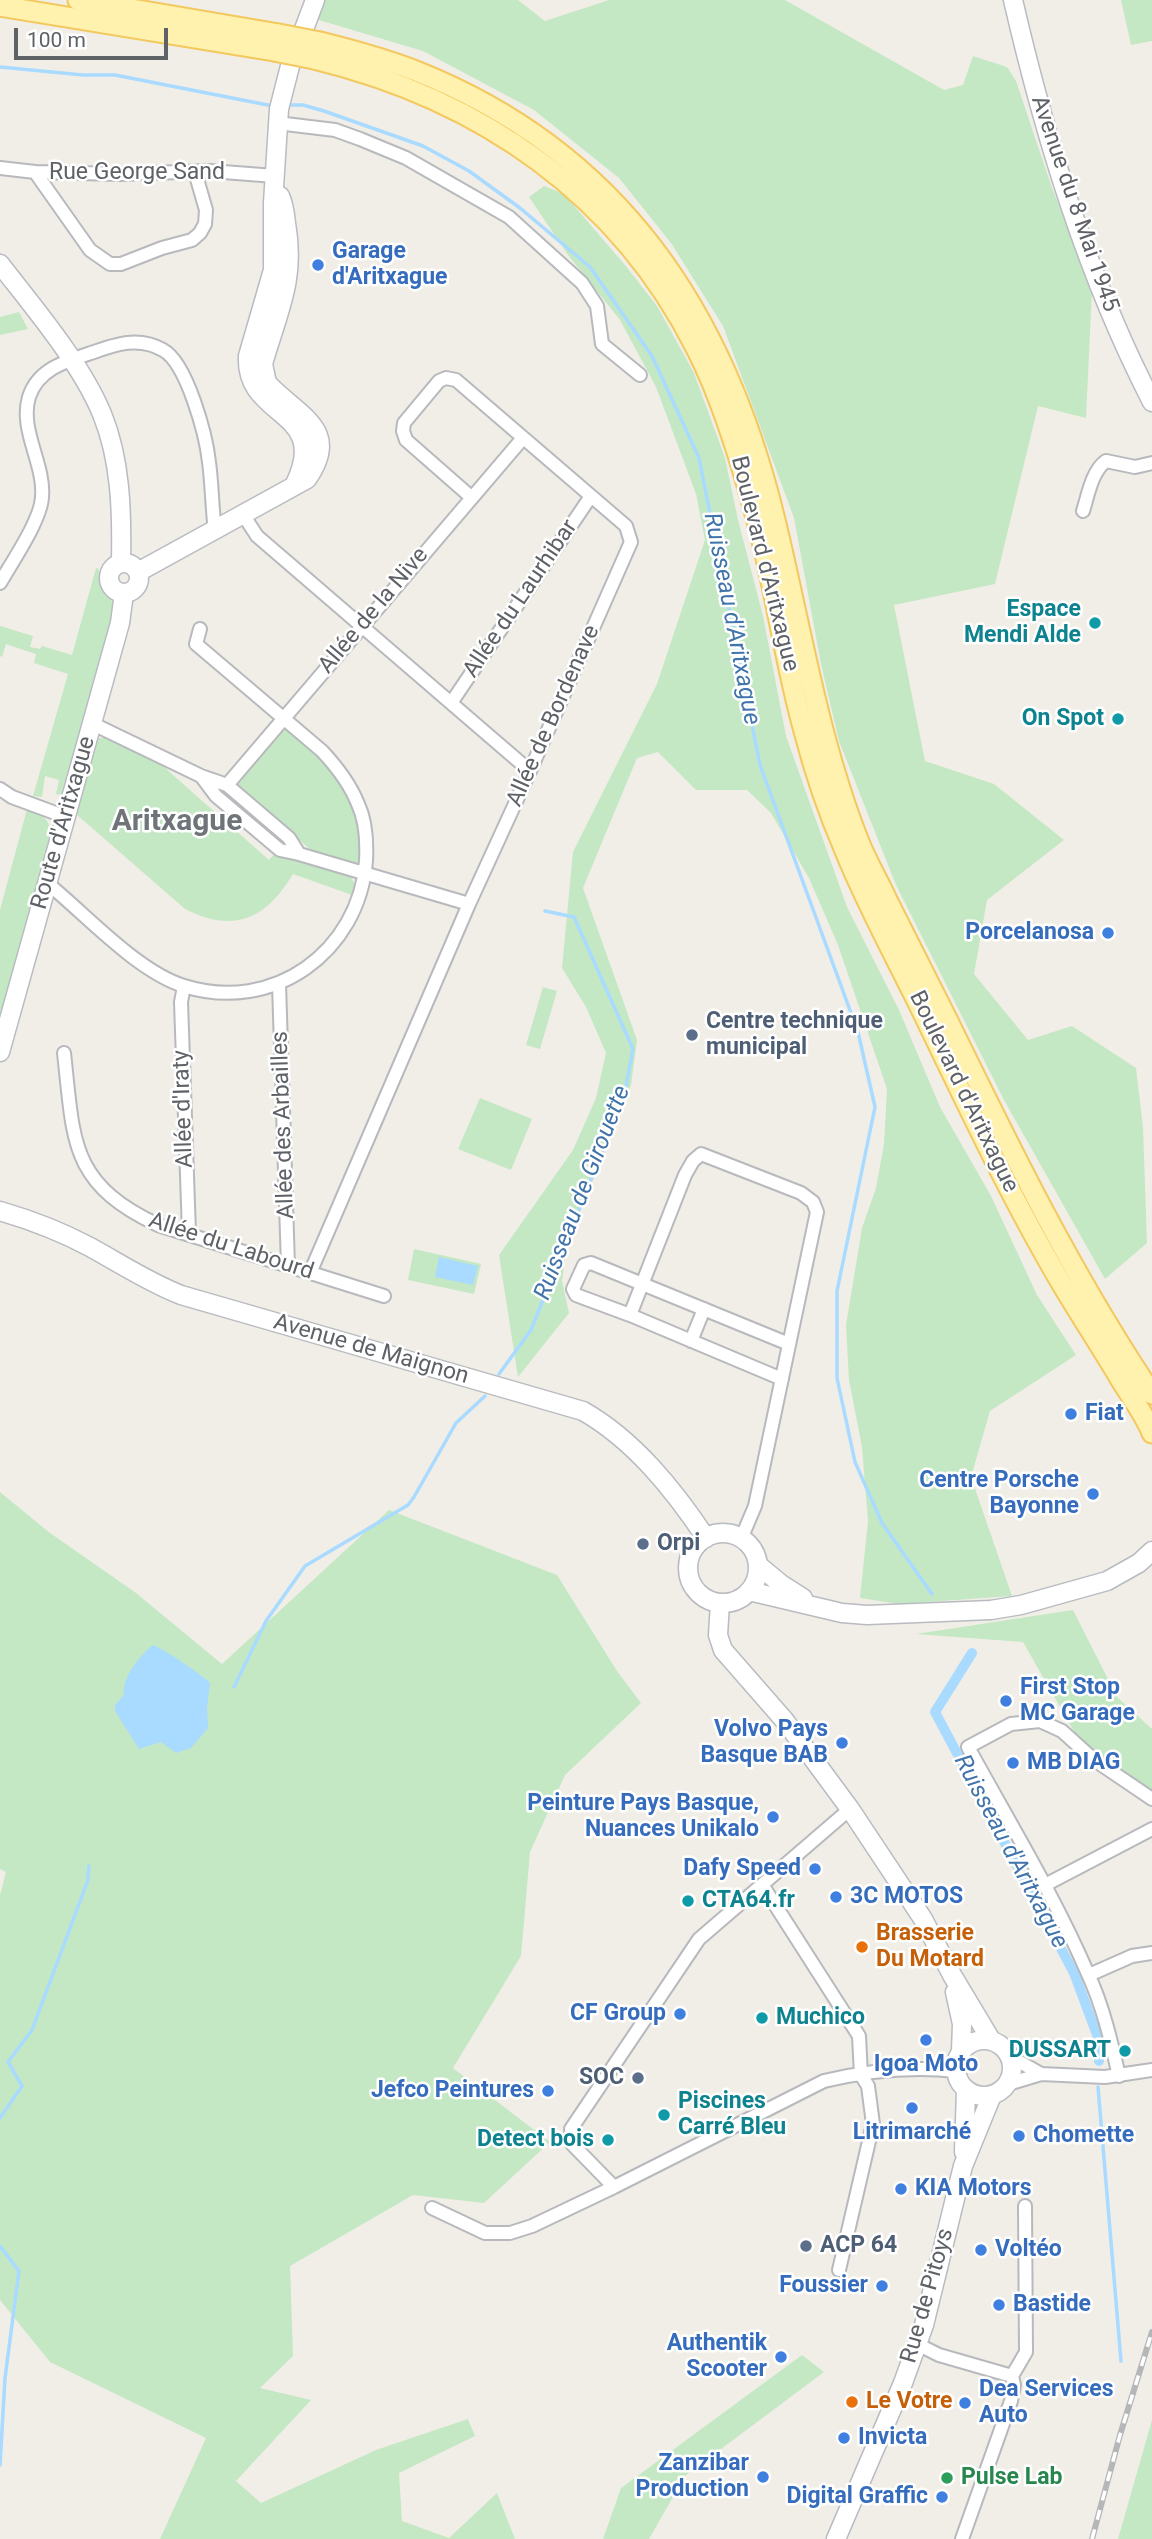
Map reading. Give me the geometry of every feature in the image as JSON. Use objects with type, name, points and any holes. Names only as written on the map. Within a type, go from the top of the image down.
[{"type":"main road","name":"Boulevard d'Aritxague","points":[[78,0],[112,3],[317,51],[391,62],[428,76],[484,103],[536,136],[583,173],[653,246],[688,296],[719,352],[752,433],[775,518],[821,724],[859,843],[1000,1127],[1074,1266],[1152,1394]]},
{"type":"main road","name":"Boulevard d'Aritxague","points":[[0,6],[276,42]]},
{"type":"main road","name":"Boulevard d'Aritxague","points":[[317,51],[437,100],[524,149],[559,176],[603,218],[641,261],[677,313],[705,365],[734,444],[758,525],[804,731],[845,851],[997,1164],[1059,1280],[1152,1433]]},
{"type":"street","points":[[138,572],[307,479],[316,467],[322,441],[315,428],[267,383],[262,364],[285,297],[290,268],[290,246],[282,200],[275,182],[279,111],[290,66],[315,0]]},
{"type":"street","name":"Avenue du 8 Mai 1945","points":[[1013,0],[1034,91],[1073,213],[1130,359],[1152,402]]},
{"type":"street","points":[[279,111],[307,125],[335,130],[406,158],[509,217],[582,283],[597,306],[602,344],[640,376]]},
{"type":"street","name":"Rue George Sand","points":[[0,168],[35,172],[195,172],[275,182]]},
{"type":"street","points":[[35,172],[90,250],[110,264],[121,264],[192,240],[200,233],[205,224],[206,211],[195,172]]},
{"type":"street","points":[[0,264],[71,360],[93,393],[104,417],[121,502],[121,562]]},
{"type":"street","points":[[0,583],[39,512],[42,498],[42,484],[26,416],[30,396],[48,370],[125,342],[164,350],[172,357],[186,380],[206,443],[215,531]]},
{"type":"street","name":"Allée de Bordenave","points":[[310,1273],[469,904],[631,542],[626,526],[456,380],[446,378],[439,381],[404,423],[402,431],[406,440],[471,496]]},
{"type":"street","name":"Allée de la Nive","points":[[227,785],[523,438]]},
{"type":"street","points":[[1083,511],[1092,482],[1102,463],[1106,461],[1135,467],[1152,463]]},
{"type":"street","name":"Allée du Laurhibar","points":[[451,703],[591,496]]},
{"type":"street","points":[[244,516],[257,536],[530,771]]},
{"type":"street","points":[[121,562],[130,564],[138,572],[136,586],[124,593],[113,589],[108,579],[113,566],[121,562]]},
{"type":"street","name":"Route d'Aritxague","points":[[0,1052],[93,724],[120,623],[124,593]]},
{"type":"street","points":[[46,885],[53,888],[139,961],[159,975],[184,986],[222,993],[279,984],[316,961],[337,941],[357,904],[365,874],[367,846],[359,805],[338,769],[322,751],[197,643],[200,629]]},
{"type":"street","points":[[93,724],[201,776],[227,785],[289,838],[299,853]]},
{"type":"street","points":[[201,776],[216,796],[280,850],[299,853],[469,904]]},
{"type":"street","points":[[0,789],[12,797],[66,817]]},
{"type":"street","name":"Allée des Arbailles","points":[[279,984],[288,1266]]},
{"type":"street","name":"Allée d'Iraty","points":[[184,986],[181,1002],[188,1233]]},
{"type":"street","name":"Allée du Labourd","points":[[64,1053],[72,1132],[90,1173],[110,1197],[158,1225],[384,1296]]},
{"type":"street","points":[[630,1315],[692,1161],[701,1154],[801,1193],[813,1202],[817,1212],[755,1506],[741,1539]]},
{"type":"street","name":"Avenue de Maignon","points":[[0,1211],[57,1231],[92,1248],[127,1270],[181,1295],[583,1411],[613,1431],[677,1496],[706,1538]]},
{"type":"street","points":[[782,1379],[576,1295],[573,1289],[584,1265],[591,1263],[789,1344]]},
{"type":"street","points":[[691,1341],[704,1309]]},
{"type":"street","points":[[724,1533],[741,1539],[755,1555],[758,1565],[749,1591],[736,1601],[720,1603],[699,1594],[689,1575],[692,1552],[706,1538],[724,1533]]},
{"type":"street","points":[[1119,1576],[1152,1550]]},
{"type":"street","points":[[758,1565],[780,1584],[819,1607]]},
{"type":"street","points":[[749,1591],[842,1613],[867,1615],[992,1610],[1052,1597],[1119,1576],[1152,1570]]},
{"type":"street","points":[[720,1603],[718,1635],[723,1650],[785,1721],[850,1810],[923,1919],[951,1975],[990,2040]]},
{"type":"street","points":[[1119,2076],[1109,2034],[1089,1975],[1045,1885],[968,1747],[1011,1724],[1040,1721],[1062,1731],[1093,1759],[1152,1799]]},
{"type":"street","points":[[614,2187],[572,2144],[571,2129],[681,1962],[699,1940],[850,1810]]},
{"type":"street","points":[[1045,1885],[1152,1829]]},
{"type":"street","points":[[763,1886],[859,2036],[861,2075],[868,2086],[873,2124],[839,2270]]},
{"type":"street","points":[[1089,1975],[1132,1956],[1152,1953]]},
{"type":"street","points":[[951,1975],[962,2024],[961,2051],[956,2071],[966,2090],[983,2096],[992,2095],[1008,2084],[1041,2074],[1119,2076],[1152,2070]]},
{"type":"street","points":[[961,2051],[974,2041],[990,2040],[1003,2046],[1011,2057],[1041,2074]]},
{"type":"street","points":[[1008,2084],[1013,2067],[1011,2057]]},
{"type":"street","points":[[432,2208],[485,2233],[510,2233],[614,2187],[824,2081],[925,2069],[956,2071]]},
{"type":"street","points":[[963,2166],[966,2090]]},
{"type":"street","points":[[963,2166],[992,2095]]},
{"type":"street","name":"Rue de Pitoys","points":[[836,2539],[918,2344],[963,2166]]},
{"type":"street","points":[[961,2539],[1013,2396],[1012,2376],[1026,2352],[1025,2206]]},
{"type":"street","points":[[918,2344],[939,2355],[1012,2376]]},
{"type":"green space","points":[[309,0],[518,0],[545,21],[609,0],[785,0],[944,90],[963,85],[973,56],[1007,67],[1016,81],[1051,185],[1092,291],[1086,418],[1038,406],[995,584],[894,605],[925,761],[994,784],[1064,840],[987,900],[974,974],[1028,1040],[1072,1026],[1136,1068],[1143,1127],[1147,1243],[1105,1279],[1004,1100],[896,885],[839,741],[821,664],[794,518],[723,326],[671,243],[619,178],[534,110],[423,51],[302,15]]},
{"type":"green space","points":[[1121,0],[1152,0],[1152,41],[1131,45]]},
{"type":"green space","points":[[544,186],[564,194],[625,265],[657,306],[694,373],[725,458],[763,616],[786,736],[847,907],[899,1010],[940,1107],[991,1196],[1037,1295],[1076,1355],[990,1411],[971,1477],[1012,1596],[899,1604],[860,1598],[868,1521],[862,1447],[849,1380],[846,1325],[862,1228],[876,1188],[884,1144],[887,1089],[838,945],[809,878],[771,813],[747,790],[696,790],[658,752],[637,758],[583,888],[637,1040],[631,1085],[568,1240],[562,1281],[569,1313],[518,1377],[499,1255],[573,1150],[596,1098],[606,1053],[586,1007],[562,968],[573,852],[657,684],[705,540],[696,494],[656,387],[620,320],[568,255],[529,197]]},
{"type":"green space","points":[[19,312],[28,329],[0,335],[0,317]]},
{"type":"green space","points":[[96,568],[99,569],[100,581],[112,604],[109,634],[61,795],[56,794],[59,780],[45,776],[42,797],[33,796],[68,674],[34,663],[36,654],[6,644],[2,657],[0,656],[0,626],[33,636],[30,647],[40,649],[42,646],[72,655]]},
{"type":"green space","points":[[287,727],[326,760],[342,782],[359,826],[360,862],[354,864],[313,852],[237,785],[237,780],[280,728]]},
{"type":"green space","points":[[98,738],[105,738],[155,759],[269,860],[275,853],[351,877],[355,885],[352,895],[293,874],[272,902],[247,918],[219,920],[185,909],[76,814]]},
{"type":"green space","points":[[27,809],[45,818],[52,837],[0,1022],[0,910]]},
{"type":"green space","points":[[543,987],[557,991],[540,1049],[526,1045]]},
{"type":"green space","points":[[480,1098],[532,1119],[511,1170],[458,1149]]},
{"type":"green space","points":[[414,1249],[481,1264],[474,1294],[408,1280]]},
{"type":"green space","points":[[0,1492],[50,1533],[136,1593],[222,1664],[389,1510],[557,1575],[617,1671],[641,1703],[565,1775],[530,1852],[521,1956],[453,2068],[550,2142],[484,2203],[413,2195],[290,2266],[293,2356],[260,2388],[311,2400],[236,2481],[261,2503],[376,2450],[468,2419],[475,2436],[399,2473],[402,2521],[449,2538],[497,2493],[515,2539],[160,2539],[206,2438],[50,2362],[0,2300],[0,1895],[6,1872],[0,1869]]},
{"type":"green space","points":[[1073,1610],[1117,1697],[1152,1729],[1152,1790],[1080,1742],[1023,1642],[916,1634]]},
{"type":"green space","points":[[802,2355],[824,2372],[685,2476],[649,2539],[603,2539],[621,2488]]},
{"type":"green space","points":[[1152,2420],[1152,2539],[1118,2539]]},
{"type":"water","points":[[439,1257],[478,1266],[473,1285],[435,1277]]},
{"type":"water","points":[[153,1645],[183,1662],[210,1683],[208,1728],[191,1748],[176,1753],[161,1742],[139,1749],[115,1711],[115,1705],[124,1695],[128,1675]]},
{"type":"waterway","name":"Ruisseau d'Aritxague","points":[[0,67],[83,75],[115,75],[273,106]]},
{"type":"waterway","name":"Ruisseau d'Aritxague","points":[[287,105],[303,105],[324,111],[423,146],[469,171],[520,208],[590,267],[652,356],[699,458],[760,765],[858,1032],[875,1107],[837,1291],[837,1378],[855,1462],[882,1523],[932,1594]]},
{"type":"waterway","name":"Ruisseau de Girouette","points":[[499,1374],[531,1330],[624,1097],[633,1049],[574,917],[545,911]]},
{"type":"waterway","name":"Ruisseau de Girouette","points":[[234,1687],[266,1621],[305,1566],[408,1505],[456,1423],[485,1396]]},
{"type":"waterway","name":"Ruisseau d'Aritxague","points":[[972,1653],[935,1712],[1074,1973],[1099,2040],[1099,2061]]},
{"type":"waterway","name":"Ruisseau de Girouette","points":[[0,2118],[22,2086],[8,2062],[32,2030],[88,1880],[89,1866]]},
{"type":"waterway","name":"Ruisseau d'Aritxague","points":[[1098,2087],[1121,2361]]},
{"type":"waterway","name":"Ruisseau de Girouette","points":[[0,2246],[19,2271],[5,2378],[0,2465]]},
{"type":"railway","points":[[1092,2539],[1152,2332]]},
{"type":"place","name":"Garage d'Aritxague","points":[[318,265]]},
{"type":"place","name":"Espace Mendi Alde","points":[[1095,623]]},
{"type":"place","name":"On Spot","points":[[1118,719]]},
{"type":"place","name":"Porcelanosa","points":[[1108,933]]},
{"type":"place","name":"Centre technique municipal","points":[[692,1035]]},
{"type":"place","name":"Fiat","points":[[1071,1414]]},
{"type":"place","name":"Centre Porsche Bayonne","points":[[1093,1494]]},
{"type":"place","name":"Orpi","points":[[643,1544]]},
{"type":"place","name":"First Stop MC Garage","points":[[1006,1701]]},
{"type":"place","name":"Volvo Pays Basque BAB","points":[[842,1743]]},
{"type":"place","name":"MB DIAG","points":[[1013,1763]]},
{"type":"place","name":"Peinture Pays Basque, Nuances Unikalo","points":[[773,1817]]},
{"type":"place","name":"Dafy Speed","points":[[815,1869]]},
{"type":"place","name":"3C MOTOS","points":[[836,1897]]},
{"type":"place","name":"CTA64.fr","points":[[688,1901]]},
{"type":"place","name":"Brasserie Du Motard","points":[[862,1947]]},
{"type":"place","name":"CF Group","points":[[680,2014]]},
{"type":"place","name":"Muchico","points":[[762,2018]]},
{"type":"place","name":"Igoa Moto","points":[[926,2040]]},
{"type":"place","name":"DUSSART","points":[[1125,2051]]},
{"type":"place","name":"SOC","points":[[638,2078]]},
{"type":"place","name":"Jefco Peintures","points":[[548,2091]]},
{"type":"place","name":"Litrimarché","points":[[912,2108]]},
{"type":"place","name":"Piscines Carré Bleu","points":[[664,2115]]},
{"type":"place","name":"Chomette","points":[[1019,2136]]},
{"type":"place","name":"Detect bois","points":[[608,2140]]},
{"type":"place","name":"KIA Motors","points":[[901,2189]]},
{"type":"place","name":"ACP 64","points":[[806,2246]]},
{"type":"place","name":"Voltéo","points":[[981,2250]]},
{"type":"place","name":"Foussier","points":[[882,2286]]},
{"type":"place","name":"Bastide","points":[[999,2305]]},
{"type":"place","name":"Authentik Scooter","points":[[781,2357]]},
{"type":"place","name":"Le Votre","points":[[852,2402]]},
{"type":"place","name":"Dea Services Auto","points":[[965,2403]]},
{"type":"place","name":"Invicta","points":[[844,2438]]},
{"type":"place","name":"Zanzibar Production","points":[[763,2477]]},
{"type":"place","name":"Pulse Lab","points":[[947,2478]]},
{"type":"place","name":"Digital Graffic","points":[[942,2497]]},
{"type":"district","name":"Aritxague","points":[[177,822]]}]
